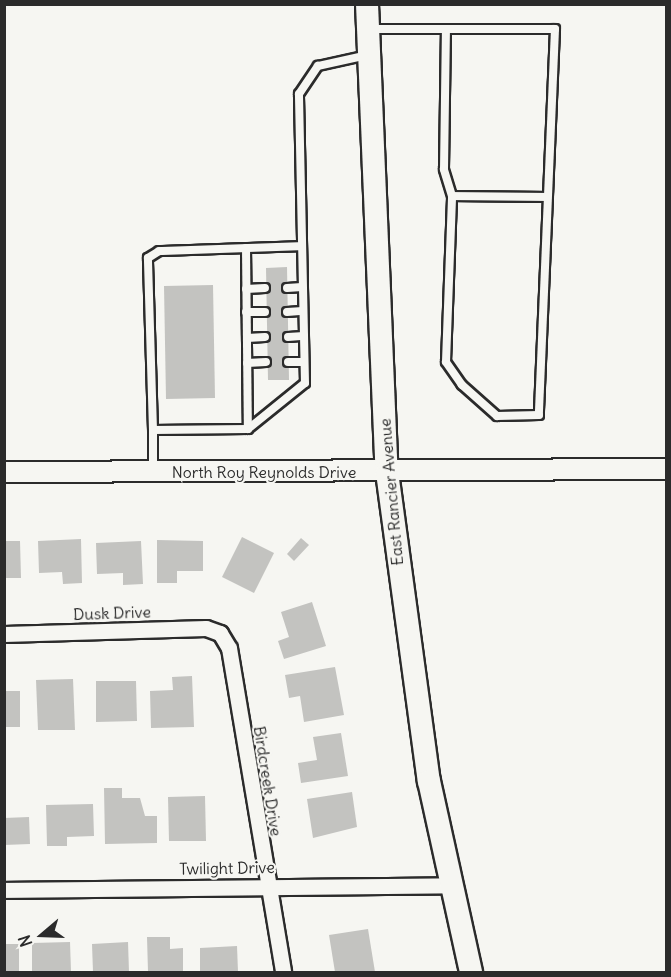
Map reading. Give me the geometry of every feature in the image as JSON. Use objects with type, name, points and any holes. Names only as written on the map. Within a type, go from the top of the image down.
[{"type":"main road","name":"East Rancier Avenue","points":[[367,4],[387,472],[410,657],[451,885],[471,972]]},
{"type":"street","name":"North Roy Reynolds Drive","points":[[4,472],[666,469]]},
{"type":"street","name":"Dusk Drive","points":[[4,634],[206,628],[220,633]]},
{"type":"street","name":"Birdcreek Drive","points":[[220,633],[230,648],[266,885],[283,972]]},
{"type":"street","name":"Twilight Drive","points":[[4,890],[266,885],[451,885]]},
{"type":"lane","points":[[368,29],[555,29],[546,197],[539,415],[497,416],[462,385],[446,362],[452,196],[444,169],[446,30]]},
{"type":"lane","points":[[153,430],[248,429],[305,383],[299,94],[318,66],[369,55]]},
{"type":"lane","points":[[452,196],[546,197]]},
{"type":"lane","points":[[153,472],[148,258],[159,251],[301,246]]},
{"type":"lane","points":[[246,248],[248,429]]},
{"type":"lane","points":[[287,288],[302,287]]},
{"type":"lane","points":[[246,289],[265,288]]},
{"type":"lane","points":[[287,312],[303,311]]},
{"type":"lane","points":[[246,312],[265,312]]},
{"type":"lane","points":[[288,337],[304,336]]},
{"type":"lane","points":[[247,338],[265,338]]},
{"type":"lane","points":[[247,363],[266,362]]},
{"type":"lane","points":[[288,362],[304,362]]},
{"type":"building","points":[[287,267],[289,380],[268,380],[266,268]]},
{"type":"building","points":[[213,285],[215,398],[166,399],[164,286]]},
{"type":"building","points":[[242,537],[274,553],[254,593],[222,577]]},
{"type":"building","points":[[301,538],[309,545],[294,561],[287,554]]},
{"type":"building","points":[[81,539],[82,583],[63,584],[62,572],[39,573],[38,541]]},
{"type":"building","points":[[157,540],[203,541],[203,571],[177,571],[177,583],[157,583]]},
{"type":"building","points":[[4,541],[20,541],[21,578],[4,578]]},
{"type":"building","points":[[141,541],[143,584],[123,585],[123,573],[97,574],[96,543]]},
{"type":"building","points":[[312,602],[326,646],[284,659],[278,641],[289,637],[281,612]]},
{"type":"building","points":[[335,667],[344,715],[304,722],[300,696],[289,698],[285,675]]},
{"type":"building","points":[[192,676],[194,727],[151,728],[150,691],[173,690],[172,677]]},
{"type":"building","points":[[73,679],[75,730],[38,730],[36,680]]},
{"type":"building","points":[[96,681],[136,681],[137,721],[96,722]]},
{"type":"building","points":[[4,691],[20,691],[20,727],[4,727]]},
{"type":"building","points":[[341,733],[348,776],[301,783],[298,763],[317,760],[313,737]]},
{"type":"building","points":[[104,788],[122,788],[122,798],[140,798],[145,816],[157,816],[157,843],[105,844]]},
{"type":"building","points":[[352,792],[357,827],[313,838],[307,799]]},
{"type":"building","points":[[205,796],[206,841],[169,841],[168,797]]},
{"type":"building","points":[[93,804],[94,836],[67,837],[67,846],[47,846],[46,805]]},
{"type":"building","points":[[29,817],[30,844],[4,845],[4,818]]},
{"type":"building","points":[[368,929],[375,972],[335,972],[329,935]]},
{"type":"building","points":[[147,937],[170,937],[170,949],[183,948],[183,972],[148,972]]},
{"type":"building","points":[[70,942],[71,972],[32,972],[32,943]]},
{"type":"building","points":[[128,942],[129,972],[93,972],[92,944]]},
{"type":"building","points":[[4,944],[19,944],[19,972],[4,972]]},
{"type":"building","points":[[237,946],[238,972],[200,972],[200,948]]}]
